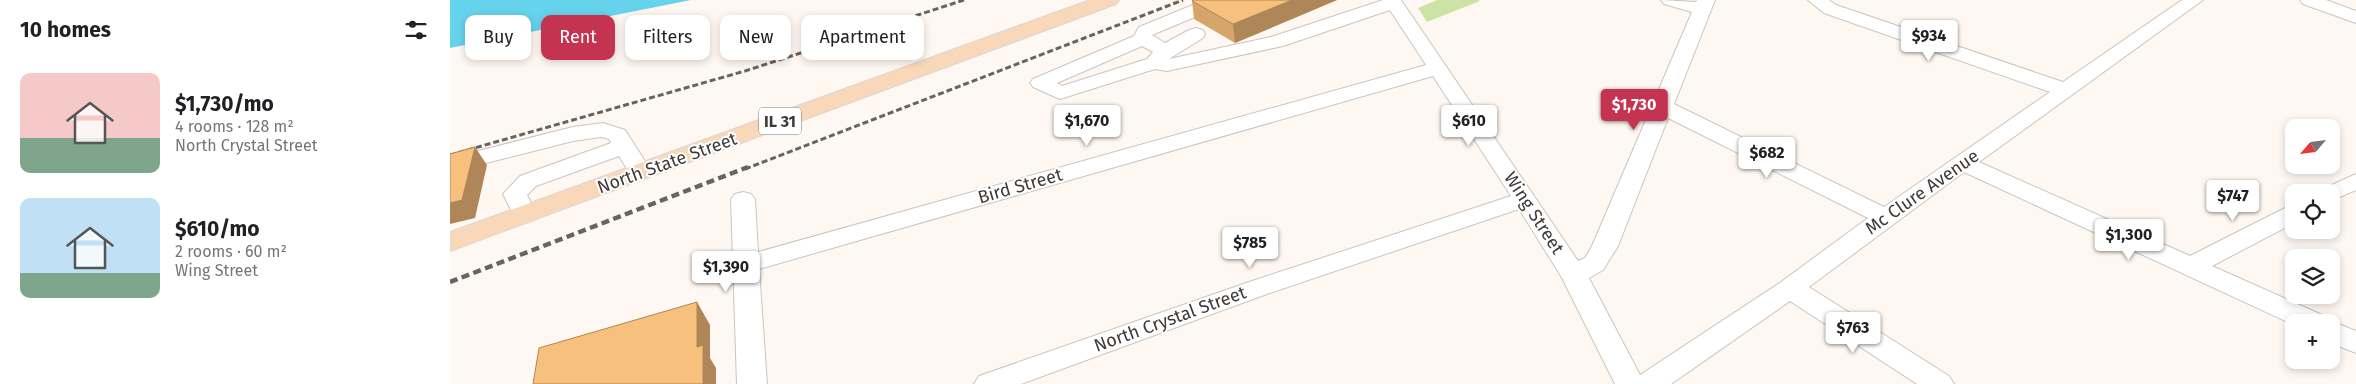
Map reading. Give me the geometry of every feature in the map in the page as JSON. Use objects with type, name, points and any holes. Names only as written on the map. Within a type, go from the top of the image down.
[{"type":"main road","name":"North State Street","points":[[450,242],[1109,0]]},
{"type":"street","points":[[1143,39],[1143,34],[1146,31],[1220,0]]},
{"type":"street","points":[[1574,275],[1594,264],[1605,246],[1664,107],[1704,5],[1670,0]]},
{"type":"street","points":[[1817,0],[1825,7],[1840,13],[2065,90]]},
{"type":"street","name":"Mc Clure Avenue","points":[[1649,384],[1790,288],[1885,217],[2194,0]]},
{"type":"street","points":[[2309,0],[2356,17]]},
{"type":"street","points":[[1143,39],[1167,65],[1276,42],[1393,1]]},
{"type":"street","name":"Wing Street","points":[[1393,1],[1574,275],[1630,384]]},
{"type":"street","points":[[1143,39],[1040,83],[1060,93],[1160,57],[1196,34]]},
{"type":"street","name":"Bird Street","points":[[746,264],[1439,68]]},
{"type":"street","points":[[1664,107],[1885,217]]},
{"type":"street","points":[[450,164],[573,134],[603,130],[617,136],[640,172]]},
{"type":"street","points":[[525,215],[515,194],[528,181],[624,146]]},
{"type":"street","points":[[1963,163],[2294,314]]},
{"type":"street","points":[[2340,189],[2356,181]]},
{"type":"street","points":[[742,199],[752,384]]},
{"type":"street","name":"North Crystal Street","points":[[989,384],[1258,288],[1505,205],[1524,201]]},
{"type":"street","points":[[2190,267],[2285,218]]},
{"type":"street","points":[[1790,288],[1939,384]]},
{"type":"street","points":[[2340,336],[2356,343]]},
{"type":"green space","points":[[1437,0],[1480,1],[1427,22],[1418,8]]},
{"type":"water","points":[[450,0],[691,0],[615,15],[541,15],[541,30],[531,32],[531,15],[465,15],[465,45],[450,48]]},
{"type":"building","points":[[1292,0],[1233,24],[1192,1]]},
{"type":"building","points":[[475,147],[462,200],[450,203],[450,154]]},
{"type":"building","points":[[697,302],[697,347],[703,345],[703,384],[533,384],[539,348]]},
{"type":"railway","points":[[450,155],[745,71],[964,0]]},
{"type":"railway","points":[[745,169],[1183,0]]},
{"type":"railway","points":[[450,282],[748,167]]}]
